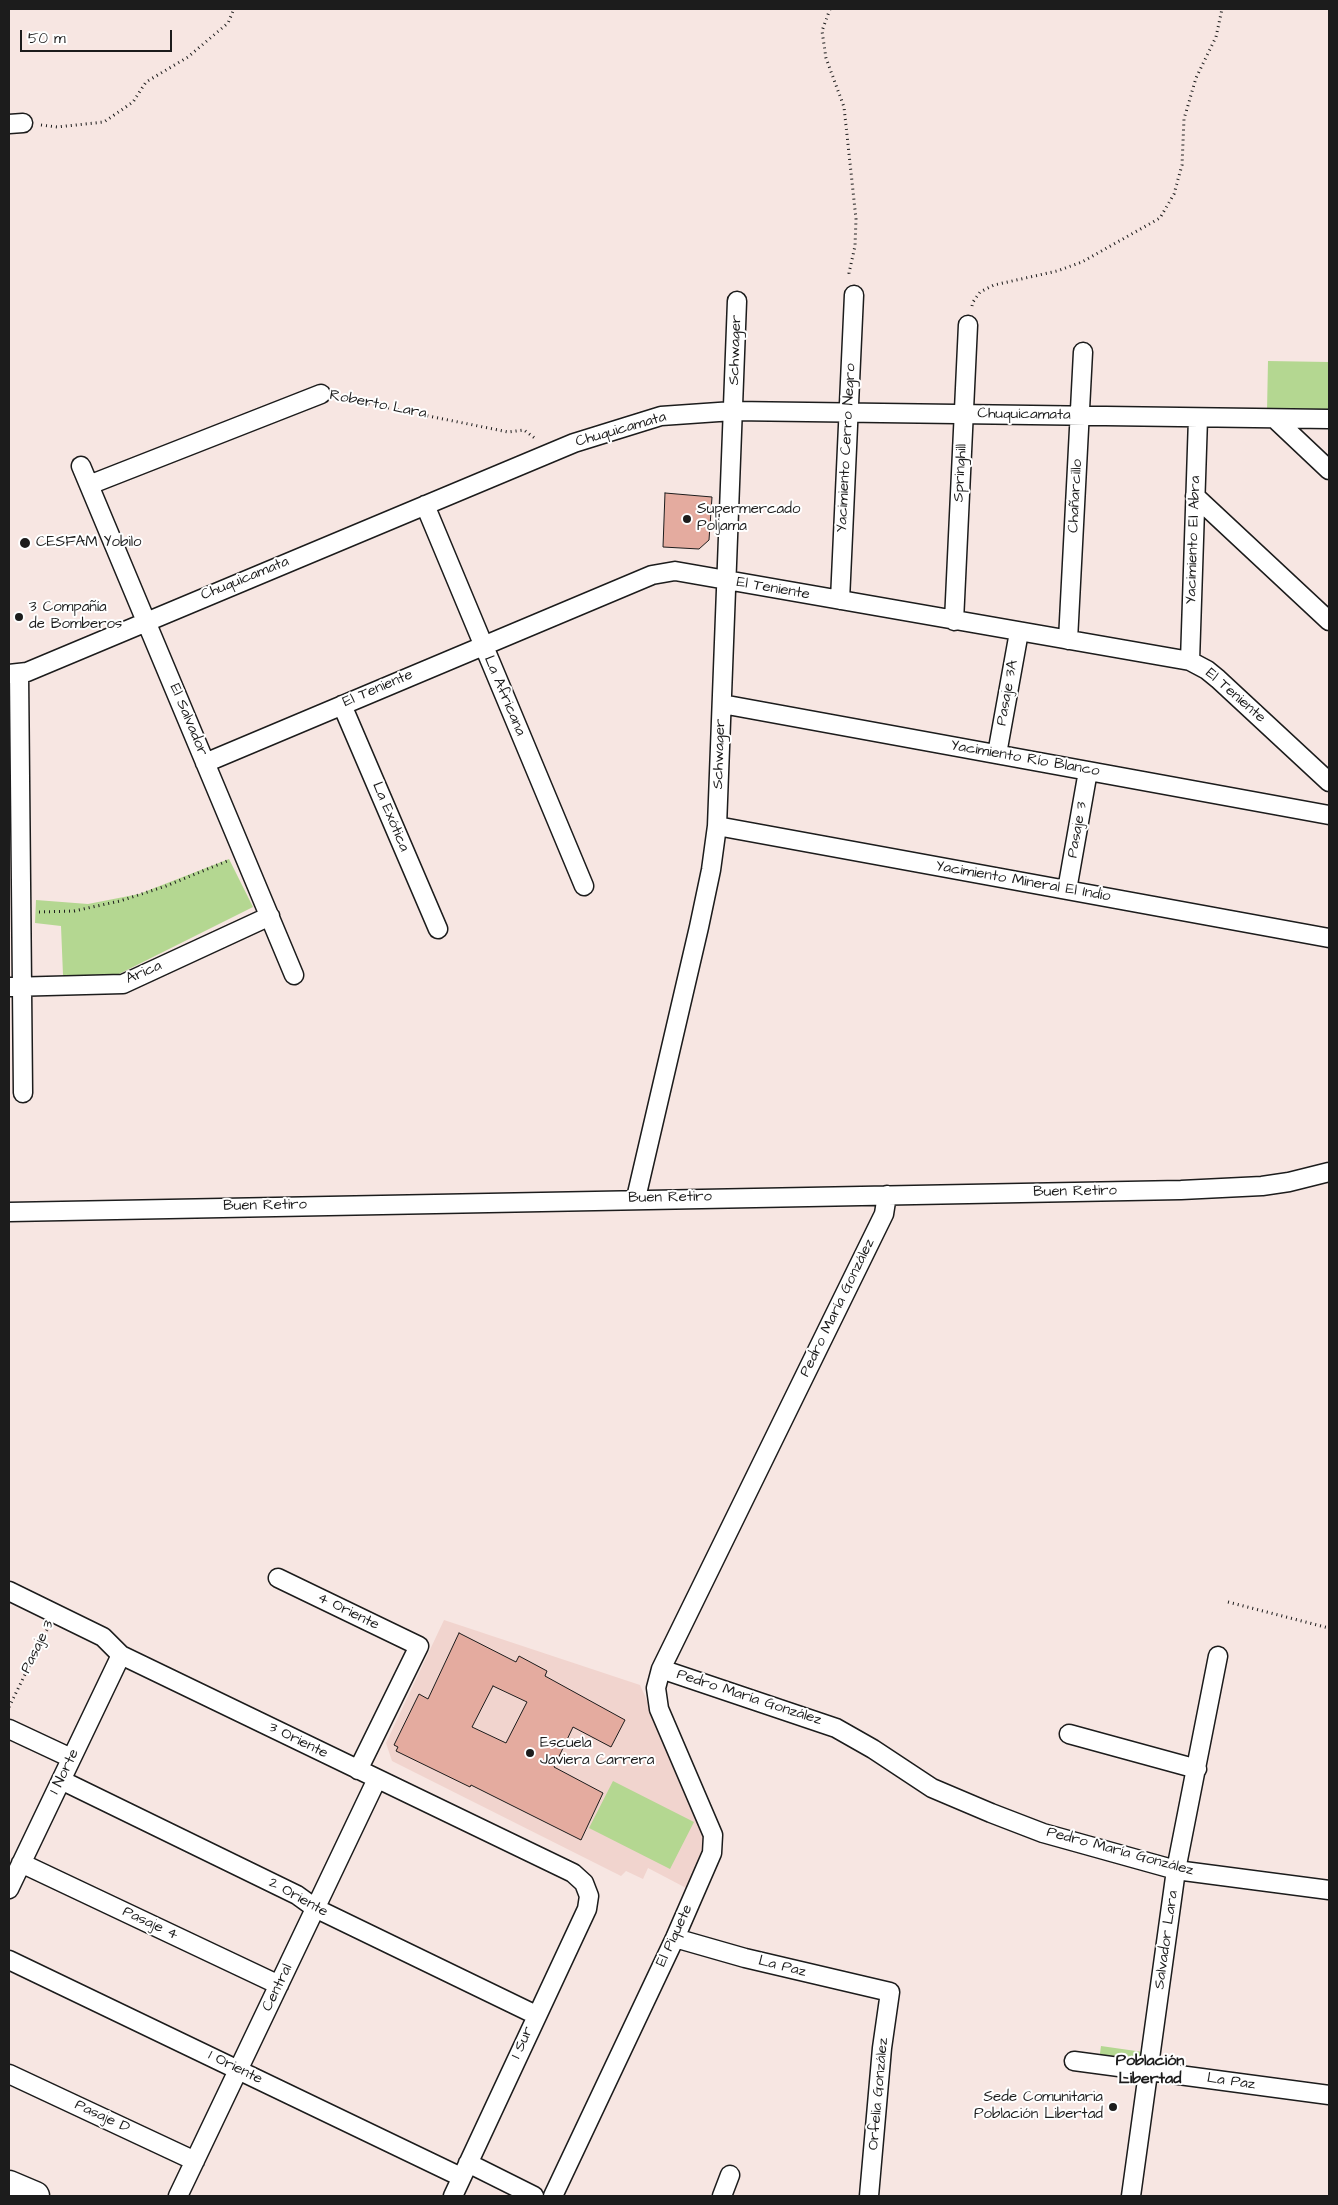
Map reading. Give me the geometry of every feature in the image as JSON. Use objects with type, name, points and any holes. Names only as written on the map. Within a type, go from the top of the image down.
[{"type":"main road","points":[[9,2186],[35,2196]]},
{"type":"street","name":"Yacimiento Cerro Negro","points":[[840,600],[854,295]]},
{"type":"street","name":"Schwager","points":[[636,1198],[699,927],[711,870],[717,826],[738,301]]},
{"type":"street","name":"Springhill","points":[[954,620],[968,325]]},
{"type":"street","name":"Chañarcillo","points":[[1068,640],[1083,352]]},
{"type":"street","name":"Roberto Lara","points":[[89,484],[321,394]]},
{"type":"street","name":"Chuquicamata","points":[[14,674],[591,437],[661,416],[733,412],[1329,420]]},
{"type":"street","name":"Yacimiento El Abra","points":[[1190,661],[1198,418]]},
{"type":"street","points":[[1275,419],[1329,470]]},
{"type":"street","name":"El Salvador","points":[[81,466],[294,975]]},
{"type":"street","points":[[1195,496],[1329,621]]},
{"type":"street","name":"La Africana","points":[[424,505],[584,886]]},
{"type":"street","name":"El Teniente","points":[[206,763],[342,704],[652,575],[675,571],[1190,661],[1207,670],[1218,679],[1329,782]]},
{"type":"street","name":"Pasaje 3A","points":[[997,754],[1019,632]]},
{"type":"street","points":[[14,674],[21,913],[15,987],[23,1093]]},
{"type":"street","name":"La Exótica","points":[[342,704],[438,929]]},
{"type":"street","name":"Yacimiento Río Blanco","points":[[722,704],[1329,815]]},
{"type":"street","name":"Pasaje 3","points":[[1068,890],[1088,771]]},
{"type":"street","name":"Yacimiento Mineral El Indio","points":[[717,826],[1329,938]]},
{"type":"street","name":"Arica","points":[[15,987],[123,984],[270,916]]},
{"type":"street","name":"Buen Retiro","points":[[9,1212],[636,1198],[1235,1188],[1289,1182],[1329,1172]]},
{"type":"street","name":"Pedro María González","points":[[887,1195],[884,1214],[661,1669],[836,1728],[867,1745],[932,1788],[990,1813],[1080,1844],[1176,1870],[1329,1890]]},
{"type":"street","name":"4 Oriente","points":[[278,1578],[419,1646],[358,1770]]},
{"type":"street","name":"3 Oriente","points":[[9,1591],[103,1637],[121,1655],[573,1874],[584,1883],[587,1890]]},
{"type":"street","name":"1 Norte","points":[[9,1888],[121,1655]]},
{"type":"street","name":"Salvador Lara","points":[[1131,2196],[1150,2071],[1176,1870],[1218,1656]]},
{"type":"street","name":"El Piquete","points":[[553,2196],[675,1938],[708,1865],[714,1843],[713,1835],[659,1708],[656,1688],[661,1669]]},
{"type":"street","points":[[9,1729],[71,1758]]},
{"type":"street","points":[[1070,1734],[1197,1769]]},
{"type":"street","name":"Central","points":[[178,2196],[377,1779]]},
{"type":"street","name":"2 Oriente","points":[[61,1780],[298,1895],[315,1908],[536,2015]]},
{"type":"street","name":"Pasaje 4","points":[[21,1863],[279,1985]]},
{"type":"street","name":"1 Sur","points":[[453,2196],[587,1909],[589,1896],[587,1890]]},
{"type":"street","name":"La Paz","points":[[675,1938],[745,1958],[890,1992]]},
{"type":"street","name":"1 Oriente","points":[[9,1960],[238,2070],[465,2170],[534,2196]]},
{"type":"street","name":"Orfelia González","points":[[869,2196],[882,2048],[890,1992]]},
{"type":"street","name":"La Paz","points":[[1074,2061],[1329,2095]]},
{"type":"street","name":"Pasaje D","points":[[9,2074],[195,2161]]},
{"type":"street","points":[[722,2196],[730,2175]]},
{"type":"path","points":[[16,123],[57,127],[104,122],[133,102],[146,82],[188,57],[228,23],[234,9]]},
{"type":"path","points":[[830,9],[822,31],[826,58],[844,107],[856,219],[855,246],[849,273],[854,295]]},
{"type":"path","points":[[968,325],[973,302],[980,292],[994,285],[1057,271],[1082,262],[1160,218],[1174,194],[1182,166],[1184,119],[1196,78],[1216,37],[1222,9]]},
{"type":"path","name":"Roberto Lara","points":[[321,394],[508,432],[524,430],[556,451]]},
{"type":"path","points":[[21,913],[74,911],[120,901],[166,886],[244,854]]},
{"type":"path","points":[[1228,1602],[1329,1628]]},
{"type":"path","name":"Pasaje 3","points":[[9,1707],[55,1613]]},
{"type":"shaded area","name":"Escuela Javiera Carrera","points":[[444,1620],[640,1685],[706,1833],[706,1844],[688,1889],[648,1868],[643,1879],[626,1871],[621,1876],[392,1761],[386,1743]]},
{"type":"green space","points":[[1268,361],[1329,362],[1329,411],[1267,411]]},
{"type":"green space","points":[[229,859],[253,907],[117,975],[63,975],[61,926],[35,923],[36,900],[88,904],[139,894]]},
{"type":"green space","points":[[613,1781],[694,1822],[670,1869],[589,1828]]},
{"type":"green space","points":[[1101,2046],[1143,2052],[1141,2067],[1099,2061]]},
{"type":"building","name":"Supermercado Poljama","points":[[665,493],[712,497],[709,540],[699,549],[663,547]]},
{"type":"building","points":[[459,1633],[516,1662],[519,1656],[547,1671],[545,1676],[625,1720],[611,1747],[573,1727],[554,1767],[603,1793],[581,1840],[471,1785],[470,1787],[396,1751],[398,1747],[394,1745],[419,1694],[428,1699]],"holes":[[[493,1686],[527,1702],[506,1743],[472,1727]]]},
{"type":"place","name":"Supermercado Poljama","points":[[687,519]]},
{"type":"place","name":"CESFAM Yobilo","points":[[25,543]]},
{"type":"place","name":"3 Compañía de Bomberos","points":[[19,617]]},
{"type":"place","name":"Escuela Javiera Carrera","points":[[530,1753]]},
{"type":"place","name":"Sede Comunitaria Población Libertad","points":[[1113,2107]]},
{"type":"district","name":"Población Libertad","points":[[1150,2071]]}]
